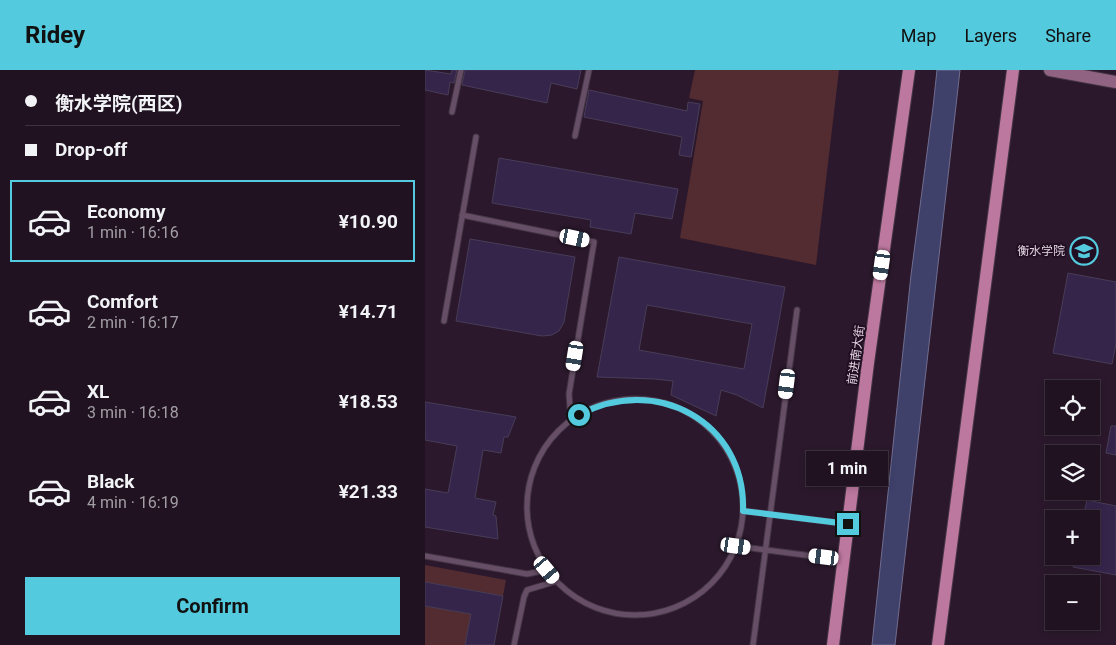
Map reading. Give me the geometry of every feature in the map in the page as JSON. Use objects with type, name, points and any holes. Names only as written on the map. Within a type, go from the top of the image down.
[{"type":"main road","name":"前进南大街","points":[[833,645],[868,363],[909,70]]},
{"type":"main road","points":[[938,645],[1013,70]]},
{"type":"main road","points":[[1050,70],[1116,82]]},
{"type":"lane","points":[[452,112],[461,70]]},
{"type":"lane","points":[[575,136],[589,70]]},
{"type":"lane","points":[[444,321],[476,137]]},
{"type":"lane","points":[[462,215],[594,242],[569,394],[571,420]]},
{"type":"lane","points":[[753,645],[797,310]]},
{"type":"lane","points":[[620,400],[650,400],[665,403],[686,411],[705,424],[729,452],[742,487],[743,511],[741,532],[723,571],[703,592],[678,606],[657,612],[636,615],[607,611],[580,600],[547,570],[539,558],[529,530],[527,500],[529,486],[536,464],[546,445],[571,420],[592,408],[620,400]]},
{"type":"lane","points":[[743,511],[848,524]]},
{"type":"lane","points":[[736,546],[843,560]]},
{"type":"lane","points":[[425,556],[527,574],[547,570]]},
{"type":"lane","points":[[514,645],[527,590],[557,581]]},
{"type":"shaded area","points":[[695,70],[839,70],[816,265],[680,238],[703,101],[689,98]]},
{"type":"shaded area","points":[[425,565],[506,580],[503,596],[425,582]]},
{"type":"shaded area","points":[[425,606],[471,614],[465,645],[425,645]]},
{"type":"water","points":[[937,70],[960,70],[895,645],[872,645],[911,275]]},
{"type":"building","points":[[425,70],[451,74],[452,70],[457,70],[454,83],[450,82],[448,95],[425,90]]},
{"type":"building","points":[[465,70],[581,70],[577,89],[551,83],[547,103],[462,85]]},
{"type":"building","points":[[589,90],[687,111],[688,102],[700,104],[691,157],[679,155],[682,137],[584,117]]},
{"type":"building","points":[[499,158],[678,189],[672,219],[635,213],[631,234],[590,227],[591,220],[492,203]]},
{"type":"building","points":[[470,239],[575,257],[564,322],[559,331],[552,335],[542,336],[456,321]]},
{"type":"building","points":[[619,257],[785,287],[763,408],[737,395],[721,390],[716,416],[671,395],[673,381],[597,377]],"holes":[[[647,305],[752,324],[744,369],[639,350]]]},
{"type":"building","points":[[1068,273],[1116,282],[1116,344],[1112,364],[1053,353]]},
{"type":"building","points":[[425,402],[516,417],[508,437],[504,437],[501,453],[483,450],[475,498],[496,502],[493,515],[496,516],[498,539],[425,527],[425,489],[448,493],[457,446],[425,440]]},
{"type":"building","points":[[1111,426],[1116,426],[1116,455],[1106,453]]},
{"type":"building","points":[[1087,500],[1116,506],[1116,575],[1073,567],[1073,565],[1100,565],[1100,510],[1085,510]]},
{"type":"building","points":[[425,582],[503,596],[494,645],[465,645],[471,614],[425,606]]},
{"type":"place","name":"衡水学院","points":[[1084,251]]},
{"type":"route","points":[[579,415],[592,408],[620,400],[650,400],[679,408],[705,424],[725,446],[733,459],[742,487],[743,511],[848,524]]}]
